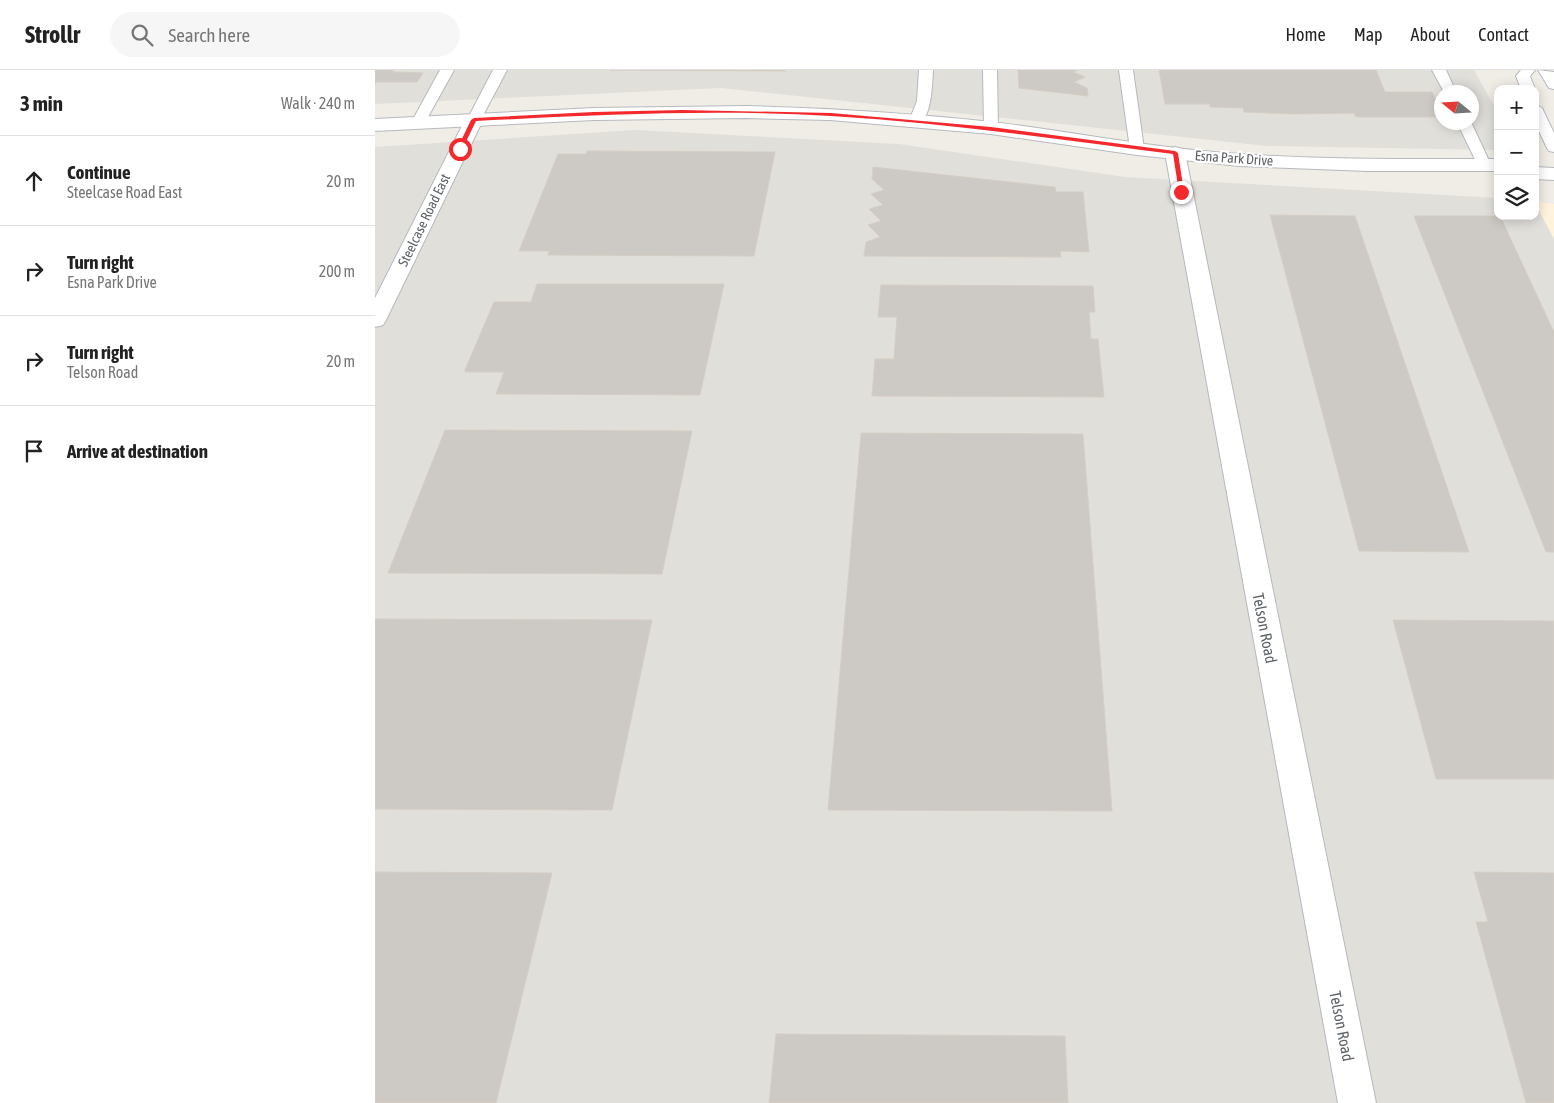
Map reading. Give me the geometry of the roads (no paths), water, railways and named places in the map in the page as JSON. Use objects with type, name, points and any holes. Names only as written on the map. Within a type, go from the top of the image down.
[{"type":"street","name":"Esna Park Drive","points":[[375,125],[594,114],[745,112],[831,114],[991,128],[1137,149],[1239,160],[1494,165]]},
{"type":"street","name":"Steelcase Road East","points":[[375,320],[474,120]]},
{"type":"street","name":"Telson Road","points":[[1175,153],[1357,1103]]},
{"type":"street","points":[[1539,156],[1554,155]]},
{"type":"street","points":[[1539,172],[1554,174]]},
{"type":"lane","points":[[418,123],[447,70]]},
{"type":"lane","points":[[474,120],[500,70]]},
{"type":"lane","points":[[916,121],[923,101],[926,70]]},
{"type":"lane","points":[[990,70],[991,128]]},
{"type":"lane","points":[[1126,70],[1137,149]]},
{"type":"lane","points":[[1439,70],[1446,85]]},
{"type":"lane","points":[[1526,85],[1523,76],[1528,70]]},
{"type":"lane","points":[[1545,70],[1550,75],[1554,85]]},
{"type":"lane","points":[[1539,116],[1554,148]]},
{"type":"lane","points":[[1470,130],[1494,165]]}]
